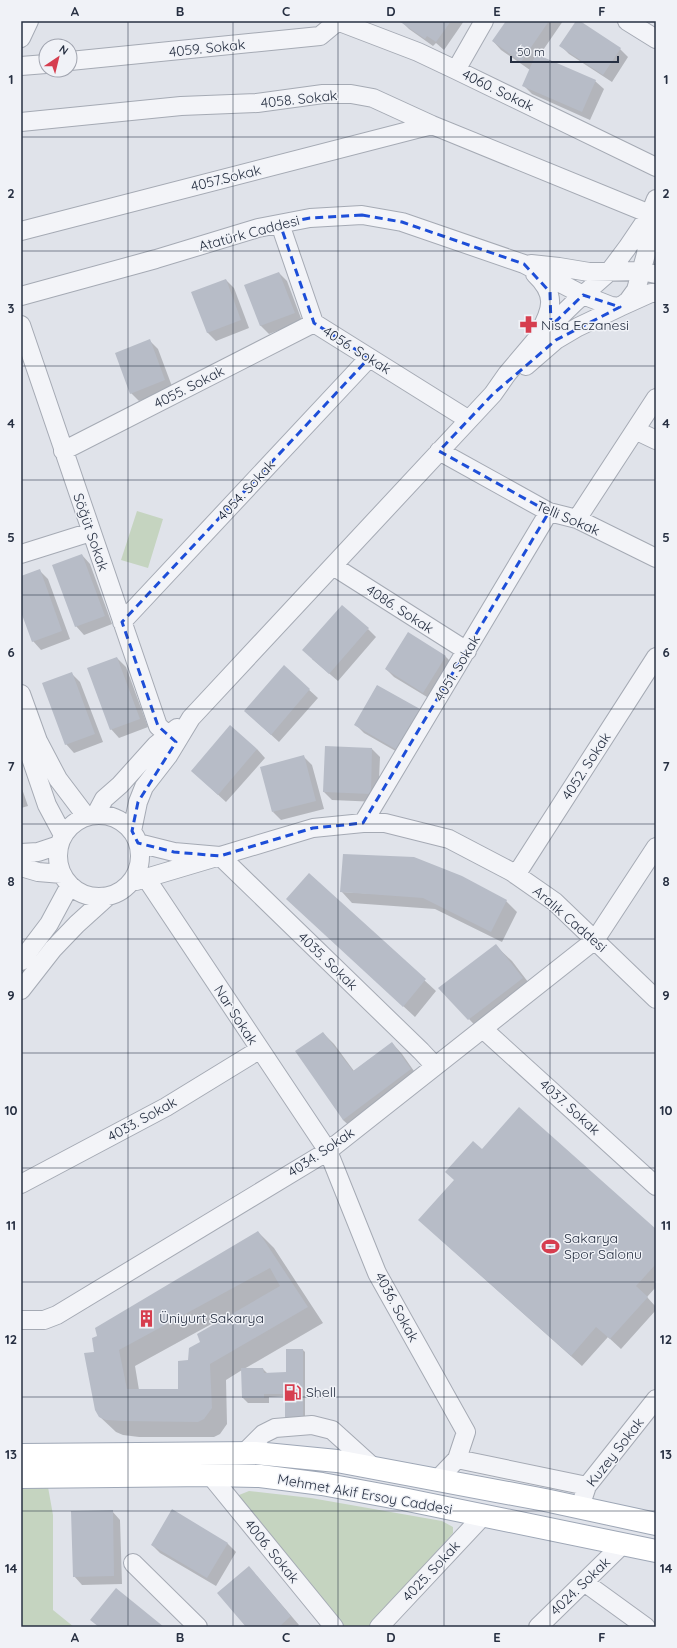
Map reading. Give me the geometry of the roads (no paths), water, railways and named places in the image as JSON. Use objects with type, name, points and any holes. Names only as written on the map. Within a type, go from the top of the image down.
[{"type":"main road","name":"Mehmet Akif Ersoy Caddesi","points":[[21,1454],[255,1453],[337,1461],[540,1499],[656,1524]]},
{"type":"main road","name":"Mehmet Akif Ersoy Caddesi","points":[[21,1477],[210,1475],[260,1476],[322,1484],[656,1551]]},
{"type":"street","points":[[21,38],[29,21]]},
{"type":"street","name":"4060. Sokak","points":[[338,21],[418,52],[656,167]]},
{"type":"street","name":"4059. Sokak","points":[[78,61],[320,36],[338,21]]},
{"type":"street","points":[[456,70],[484,21]]},
{"type":"street","points":[[631,22],[656,39]]},
{"type":"street","points":[[21,66],[38,65]]},
{"type":"street","name":"4058. Sokak","points":[[21,122],[181,106],[257,104],[323,94],[351,94],[373,98],[432,125],[653,206]]},
{"type":"street","name":"4057.Sokak","points":[[21,231],[432,125]]},
{"type":"street","points":[[493,394],[507,374],[534,342],[609,272],[627,248],[653,206]]},
{"type":"street","points":[[620,307],[628,301],[649,273],[646,254],[653,206]]},
{"type":"street","name":"Atatürk Caddesi","points":[[21,296],[156,259],[258,228],[310,218],[362,215],[402,222],[524,264],[602,304],[620,307]]},
{"type":"street","name":"4056. Sokak","points":[[280,224],[314,323],[469,420]]},
{"type":"street","points":[[524,264],[541,280],[550,292],[550,307],[543,326],[534,342]]},
{"type":"street","name":"Atatürk Caddesi","points":[[524,264],[559,267],[589,272],[649,273]]},
{"type":"street","points":[[91,815],[104,799],[120,785],[168,735],[191,718],[493,394],[556,340],[578,327],[620,307],[651,293],[656,293]]},
{"type":"street","name":"4055. Sokak","points":[[63,451],[314,323]]},
{"type":"street","name":"Söğüt Sokak","points":[[21,325],[158,726],[168,735]]},
{"type":"street","name":"4054. Sokak","points":[[122,622],[369,358]]},
{"type":"street","points":[[577,519],[656,398]]},
{"type":"street","points":[[635,430],[656,440]]},
{"type":"street","name":"Telli Sokak","points":[[439,451],[549,512],[577,519],[656,558]]},
{"type":"street","name":"4051. Sokak","points":[[364,823],[549,512]]},
{"type":"street","points":[[21,554],[91,532]]},
{"type":"street","name":"4086. Sokak","points":[[333,566],[467,651]]},
{"type":"street","name":"4052. Sokak","points":[[516,874],[656,657]]},
{"type":"street","points":[[21,694],[41,748],[58,779],[91,815]]},
{"type":"street","points":[[21,867],[66,880],[81,893],[94,897],[108,896],[121,891],[138,880],[140,857],[135,837],[138,802],[144,787],[168,756],[191,718]]},
{"type":"street","points":[[21,729],[61,840]]},
{"type":"street","points":[[21,961],[49,924],[66,880],[58,861],[61,840],[71,824],[91,815],[110,815],[122,821],[135,837],[157,849],[220,856]]},
{"type":"street","name":"Aralık Caddesi","points":[[138,880],[313,828],[364,823],[384,823],[449,839],[516,874],[555,902],[656,999]]},
{"type":"street","points":[[21,853],[38,852],[61,840]]},
{"type":"street","name":"4034. Sokak","points":[[21,1320],[44,1320],[57,1315],[328,1151],[596,940],[656,847]]},
{"type":"street","name":"4035. Sokak","points":[[220,856],[435,1066]]},
{"type":"street","name":"Nar Sokak","points":[[138,880],[259,1050],[328,1151]]},
{"type":"street","points":[[21,990],[53,949],[77,924],[108,896]]},
{"type":"street","name":"4037. Sokak","points":[[483,1028],[656,1186]]},
{"type":"street","name":"4033. Sokak","points":[[21,1184],[166,1107],[259,1050]]},
{"type":"street","name":"4036. Sokak","points":[[328,1151],[377,1273],[466,1432],[457,1459]]},
{"type":"street","name":"Kuzey Sokak","points":[[580,1508],[587,1486],[656,1399]]},
{"type":"street","points":[[243,1454],[263,1434],[276,1428],[312,1425],[332,1430],[374,1468]]},
{"type":"street","points":[[437,1480],[457,1459],[587,1486]]},
{"type":"street","name":"4006. Sokak","points":[[210,1475],[334,1627]]},
{"type":"street","name":"4025. Sokak","points":[[379,1627],[483,1516]]},
{"type":"street","name":"4024. Sokak","points":[[538,1627],[623,1544]]},
{"type":"street","points":[[133,1563],[198,1627]]},
{"type":"street","points":[[584,1582],[646,1627]]},
{"type":"place","name":"Nisa Eczanesi","points":[[528,325]]},
{"type":"place","name":"Sakarya Spor Salonu","points":[[551,1246]]},
{"type":"place","name":"Üniyurt Sakarya","points":[[146,1318]]},
{"type":"place","name":"Shell","points":[[293,1392]]}]
